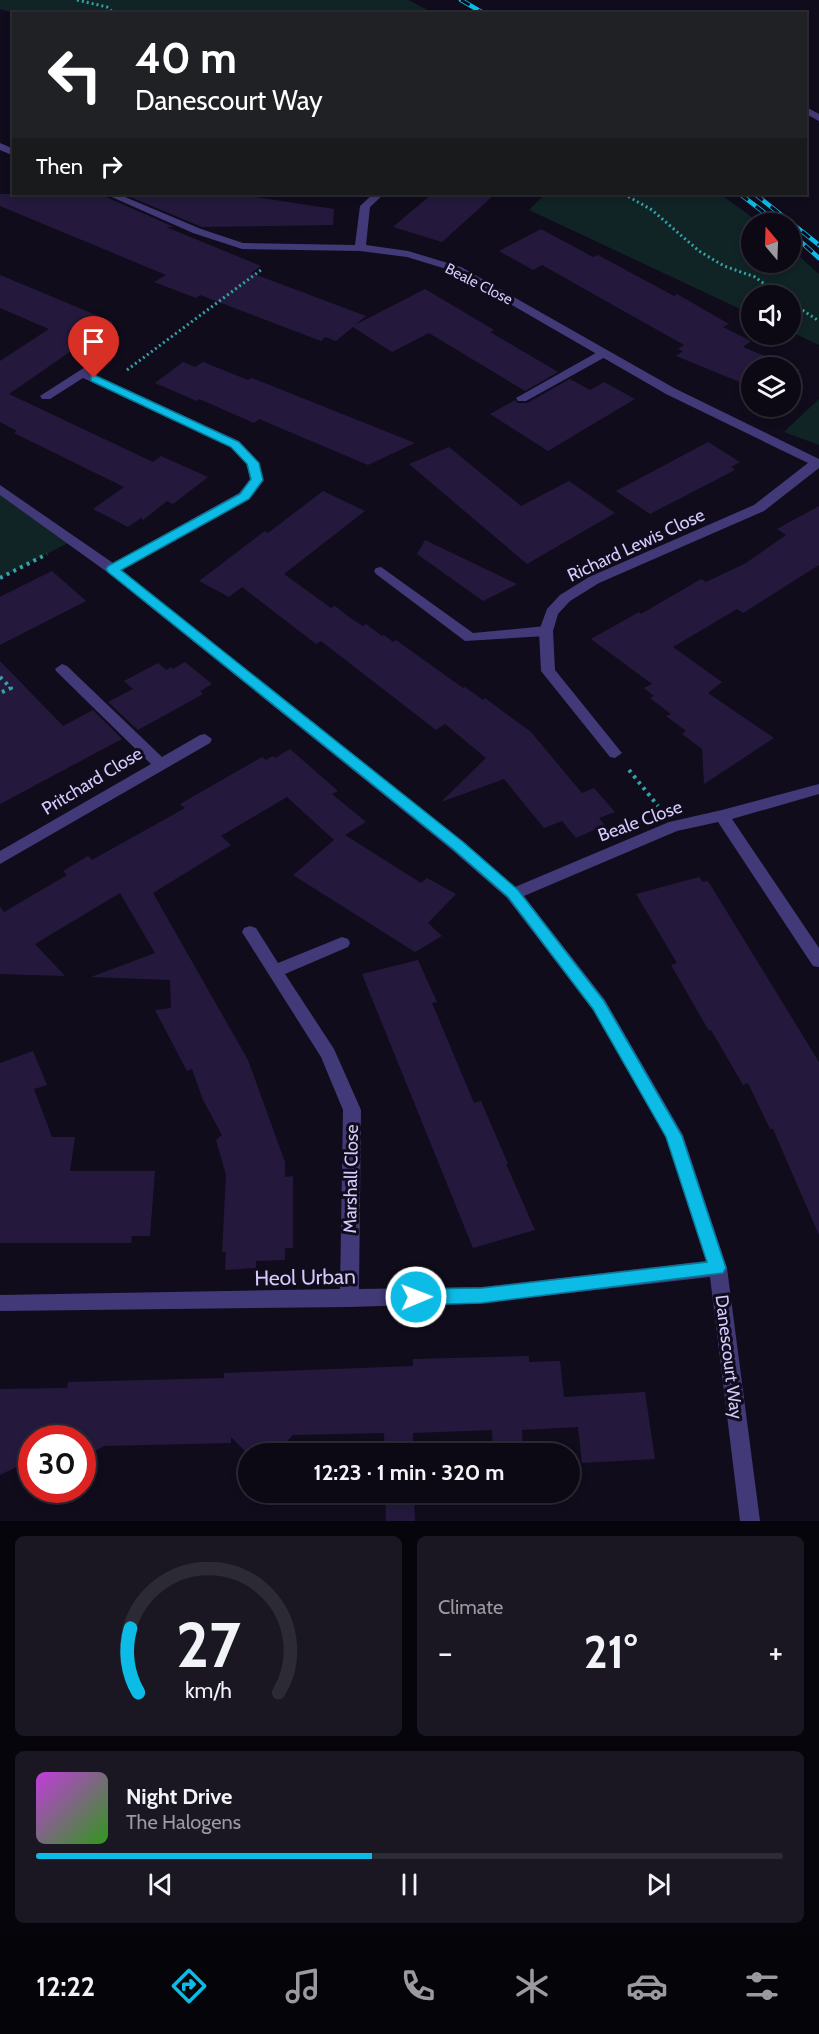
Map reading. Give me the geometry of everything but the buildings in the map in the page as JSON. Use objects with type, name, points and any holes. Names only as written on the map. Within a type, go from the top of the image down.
[{"type":"street","name":"Beale Close","points":[[112,195],[197,231],[242,246],[360,248],[408,254],[457,269],[669,391],[818,463]]},
{"type":"street","points":[[360,248],[365,206],[378,195]]},
{"type":"street","points":[[522,398],[603,353]]},
{"type":"street","points":[[46,396],[108,357]]},
{"type":"street","points":[[82,373],[235,444],[253,463],[257,480],[244,496],[112,569]]},
{"type":"street","name":"Richard Lewis Close","points":[[615,753],[548,671],[546,631],[552,612],[565,598],[584,586],[759,508],[818,463]]},
{"type":"street","name":"Danescourt Way","points":[[0,489],[112,569],[458,846],[513,894],[598,1005],[674,1136],[717,1268],[750,1521]]},
{"type":"street","points":[[381,571],[470,638],[546,631]]},
{"type":"street","points":[[62,669],[160,764]]},
{"type":"street","name":"Pritchard Close","points":[[0,858],[205,739]]},
{"type":"street","name":"Beale Close","points":[[513,894],[674,826],[722,816],[819,789]]},
{"type":"street","points":[[722,816],[819,961]]},
{"type":"street","name":"Marshall Close","points":[[250,932],[328,1054],[352,1110],[349,1299]]},
{"type":"street","points":[[275,971],[342,943]]},
{"type":"street","name":"Heol Urban","points":[[0,1303],[482,1295],[717,1268]]},
{"type":"path","points":[[77,0],[107,7],[113,12]]},
{"type":"path","points":[[626,195],[652,210],[699,251],[724,266],[755,277],[766,285]]},
{"type":"path","points":[[107,384],[292,246]]},
{"type":"path","points":[[801,309],[819,321]]},
{"type":"path","points":[[0,578],[72,541]]},
{"type":"path","points":[[0,677],[10,688],[0,693]]},
{"type":"path","points":[[615,753],[674,826]]},
{"type":"green space","points":[[0,0],[408,0],[432,12],[12,13],[0,9]]},
{"type":"green space","points":[[540,195],[721,195],[746,213],[741,213],[741,273],[801,273],[801,258],[819,274],[819,345],[801,337],[801,285],[741,285],[741,309],[529,210],[543,196]]},
{"type":"green space","points":[[819,399],[819,445],[784,432]]},
{"type":"green space","points":[[0,489],[72,541],[0,578]]},
{"type":"railway","points":[[461,0],[482,12]]},
{"type":"railway","points":[[741,195],[765,213]]},
{"type":"railway","points":[[756,195],[819,245]]},
{"type":"railway","points":[[801,242],[819,258]]},
{"type":"route","points":[[94,378],[235,444],[253,463],[257,480],[244,496],[112,569],[458,846],[513,894],[598,1005],[674,1136],[717,1268],[482,1295],[416,1297]]}]
